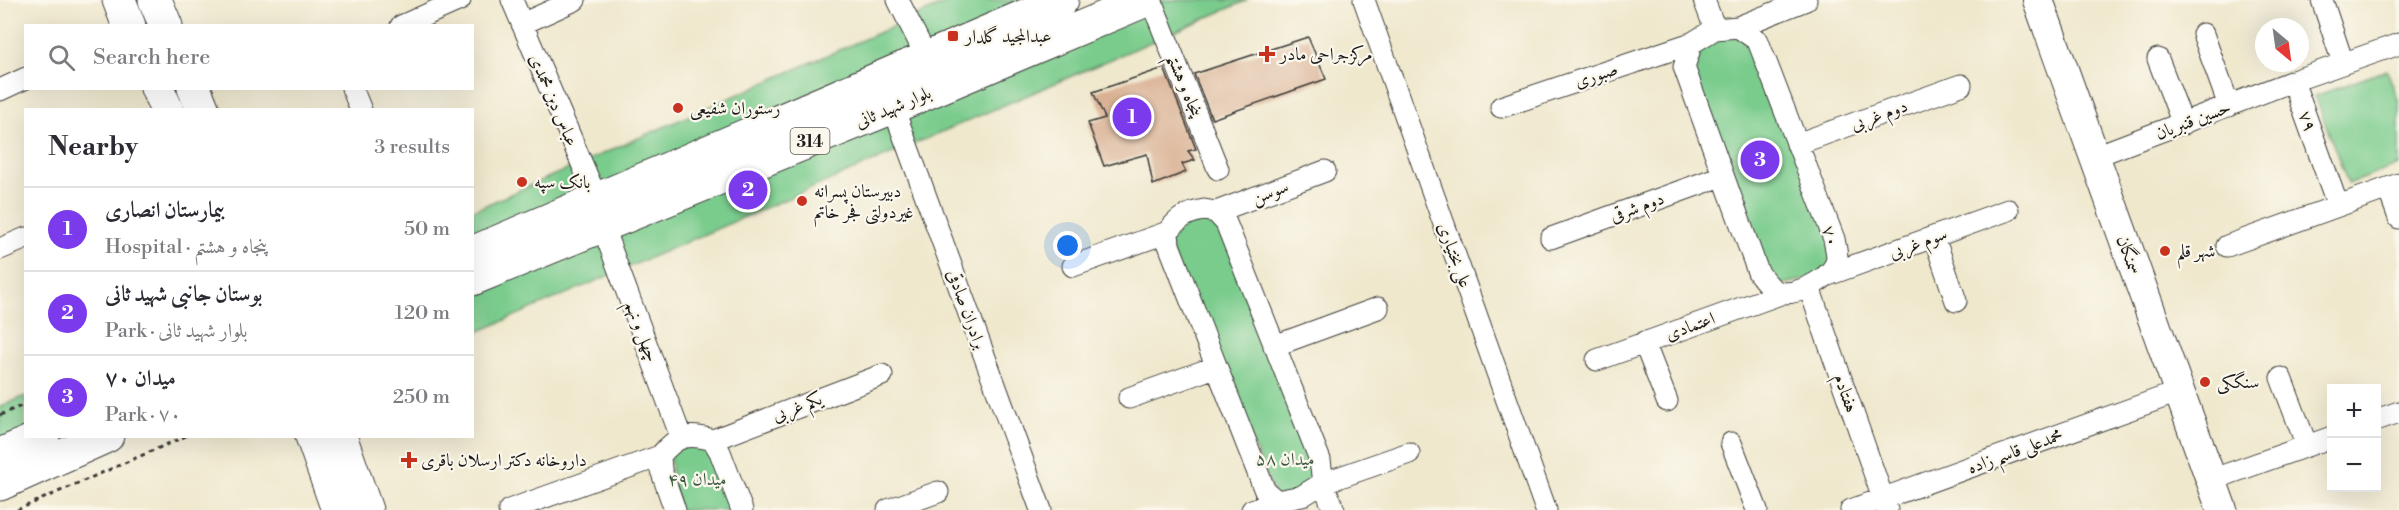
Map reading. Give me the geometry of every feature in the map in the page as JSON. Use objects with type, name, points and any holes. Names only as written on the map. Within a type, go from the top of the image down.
[{"type":"main road","points":[[119,0],[128,24]]},
{"type":"main road","name":"بلوار شهید ثانی","points":[[474,278],[600,212],[927,58],[1062,0]]},
{"type":"main road","name":"بلوار شهید ثانی","points":[[474,252],[600,212],[893,107],[1146,0]]},
{"type":"main road","name":"سمنگان","points":[[2038,0],[2222,510]]},
{"type":"main road","points":[[158,90],[165,108]]},
{"type":"main road","points":[[195,90],[202,108]]},
{"type":"main road","points":[[0,454],[38,438]]},
{"type":"main road","points":[[0,484],[103,438]]},
{"type":"main road","points":[[295,438],[327,478],[339,510]]},
{"type":"main road","points":[[327,478],[333,438]]},
{"type":"main road","points":[[333,438],[366,510]]},
{"type":"street","points":[[406,24],[460,0]]},
{"type":"street","name":"عباس دین محمدی","points":[[512,0],[600,212]]},
{"type":"street","points":[[522,24],[575,0]]},
{"type":"street","points":[[898,0],[927,58]]},
{"type":"street","name":"پنجاه و هشتم","points":[[1151,0],[1218,169]]},
{"type":"street","name":"علی بختیاری","points":[[1364,0],[1546,510]]},
{"type":"street","points":[[1704,0],[1714,29]]},
{"type":"street","points":[[1783,293],[1770,287],[1758,272],[1684,67],[1692,43],[1714,29],[1738,27],[1806,0]]},
{"type":"street","points":[[2322,0],[2343,63]]},
{"type":"street","name":"۷۰","points":[[1738,27],[1758,41],[1834,239],[1837,259],[1828,275],[1809,287],[1783,293]]},
{"type":"street","points":[[2203,34],[2229,105]]},
{"type":"street","name":"صبوری","points":[[1501,107],[1692,43]]},
{"type":"street","points":[[2294,81],[2399,44]]},
{"type":"street","points":[[2158,59],[2182,124]]},
{"type":"street","points":[[0,90],[24,79]]},
{"type":"street","name":"حسین قنبریان","points":[[2093,157],[2294,81]]},
{"type":"street","name":"۷۹","points":[[2294,81],[2338,206]]},
{"type":"street","name":"دوم غربی","points":[[1797,144],[1961,85]]},
{"type":"street","points":[[353,90],[360,108]]},
{"type":"street","name":"برادران صادقی","points":[[893,107],[1041,510]]},
{"type":"street","name":"سوسن","points":[[1216,212],[1325,171]]},
{"type":"street","name":"دوم شرقی","points":[[1551,238],[1722,176]]},
{"type":"street","points":[[2228,246],[2394,186],[2399,218]]},
{"type":"street","points":[[1073,266],[1168,232],[1176,220],[1189,213],[1204,210],[1216,212],[1226,224],[1320,460],[1323,483],[1334,510]]},
{"type":"street","name":"سوم غربی","points":[[1828,275],[2008,210]]},
{"type":"street","name":"چهل و نهم","points":[[600,212],[681,436]]},
{"type":"street","points":[[1168,232],[1169,245],[1259,479],[1265,491],[1277,501]]},
{"type":"street","points":[[1934,237],[1956,301]]},
{"type":"street","points":[[0,249],[24,239]]},
{"type":"street","name":"هفتادم","points":[[1809,287],[1885,504]]},
{"type":"street","name":"اعتمادی","points":[[1597,360],[1783,293]]},
{"type":"street","points":[[1274,346],[1378,308]]},
{"type":"street","points":[[1644,342],[1667,401]]},
{"type":"street","points":[[1129,398],[1215,367]]},
{"type":"street","name":"یکم غربی","points":[[713,440],[882,375]]},
{"type":"street","points":[[2281,378],[2307,446]]},
{"type":"street","name":"محمدعلی قاسم زاده","points":[[1851,510],[1885,504],[2178,392]]},
{"type":"street","points":[[2381,418],[2399,412]]},
{"type":"street","points":[[509,510],[660,456],[681,436],[698,435],[713,440],[720,452],[742,510]]},
{"type":"street","points":[[2211,480],[2328,438]]},
{"type":"street","points":[[1731,443],[1757,510]]},
{"type":"street","points":[[1252,510],[1277,501],[1302,496],[1323,483],[1410,453]]},
{"type":"street","points":[[660,456],[661,470],[675,510]]},
{"type":"street","points":[[888,510],[938,492]]},
{"type":"path","points":[[0,415],[24,405]]},
{"type":"path","points":[[17,510],[181,438]]},
{"type":"green space","points":[[953,0],[1062,0],[474,253],[474,210]]},
{"type":"green space","points":[[1146,0],[1248,0],[474,334],[474,293]]},
{"type":"green space","points":[[1715,29],[1758,41],[1834,239],[1828,275],[1770,287],[1684,67]]},
{"type":"green space","points":[[2387,70],[2399,102],[2399,165],[2348,184],[2315,96]]},
{"type":"green space","name":"میدان ۵۸","points":[[1216,212],[1323,483],[1277,501],[1169,245],[1176,221]]},
{"type":"green space","points":[[24,396],[24,433],[0,444],[0,407]]},
{"type":"green space","name":"میدان ۴۹","points":[[698,435],[742,510],[675,510],[669,445]]},
{"type":"building","points":[[1308,37],[1326,79],[1212,119],[1194,74]]},
{"type":"building","points":[[1164,68],[1196,149],[1188,151],[1195,160],[1182,164],[1186,172],[1153,185],[1147,154],[1104,166],[1088,123],[1105,118],[1093,92]]},
{"type":"place","name":"عبدالمجید گلدار","points":[[953,36]]},
{"type":"place","name":"مرکزجراحی مادر","points":[[1267,54]]},
{"type":"place","name":"رستوران شفیعی","points":[[678,108]]},
{"type":"place","name":"بیمارستان انصاری","points":[[1132,117]]},
{"type":"place","name":"میدان ۷۰","points":[[1760,160]]},
{"type":"place","name":"بانک سپه","points":[[522,182]]},
{"type":"place","name":"بوستان جانبی شهید ثانی","points":[[748,190]]},
{"type":"place","name":"دبیرستان پسرانه غیردولتی فجر خاتم","points":[[802,201]]},
{"type":"place","name":"شهر قلم","points":[[2165,251]]},
{"type":"place","name":"سنگکی","points":[[2205,382]]},
{"type":"place","name":"داروخانه دکتر ارسلان باقری","points":[[409,460]]}]
